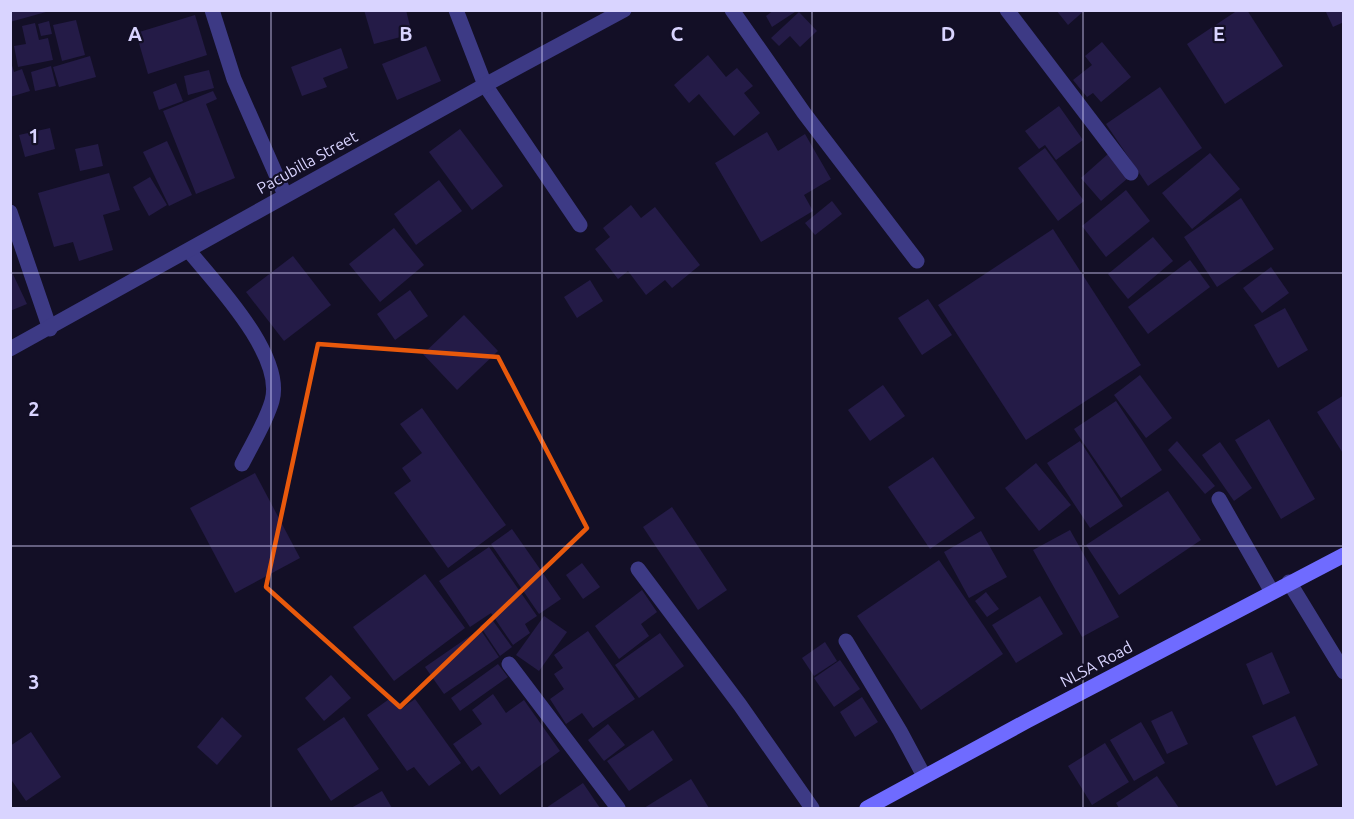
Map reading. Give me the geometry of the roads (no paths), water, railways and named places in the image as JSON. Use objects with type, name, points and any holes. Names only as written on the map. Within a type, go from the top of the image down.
[{"type":"main road","name":"NLSA Road","points":[[867,808],[1272,591],[1344,555]]},
{"type":"street","points":[[212,10],[234,80],[285,195]]},
{"type":"street","points":[[456,10],[485,85],[580,225]]},
{"type":"street","name":"Pacubilla Street","points":[[10,349],[50,329],[285,195],[624,10]]},
{"type":"street","points":[[732,10],[804,113],[917,261]]},
{"type":"street","points":[[1007,10],[1131,173]]},
{"type":"street","points":[[10,212],[50,329]]},
{"type":"street","points":[[189,250],[263,346],[272,381],[273,400],[242,464]]},
{"type":"street","points":[[1219,499],[1272,591]]},
{"type":"street","points":[[638,569],[740,705],[812,808]]},
{"type":"street","points":[[1289,582],[1344,672]]},
{"type":"street","points":[[846,641],[924,776]]},
{"type":"street","points":[[509,664],[618,808]]}]
